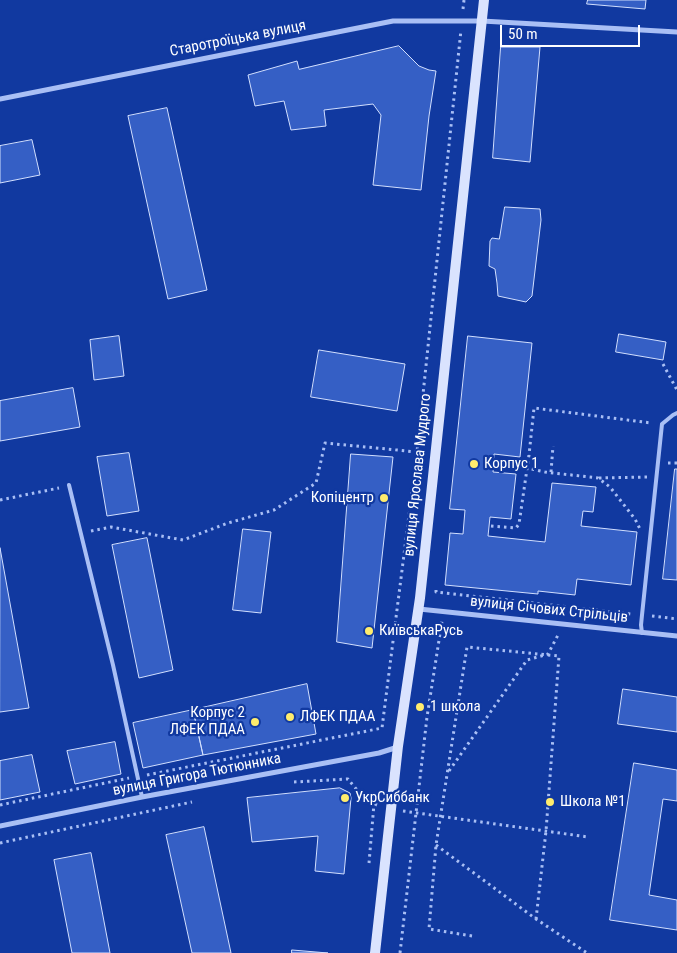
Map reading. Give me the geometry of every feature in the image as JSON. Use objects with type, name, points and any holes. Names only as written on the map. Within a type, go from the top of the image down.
[{"type":"main road","name":"вулиця Ярослава Мудрого","points":[[375,953],[398,746],[419,609],[484,0]]},
{"type":"street","name":"Старотроїцька вулиця","points":[[0,99],[393,21],[462,20],[677,32]]},
{"type":"street","name":"вулиця Січових Стрільців","points":[[419,609],[677,636]]},
{"type":"street","name":"вулиця Григора Тютюнника","points":[[0,826],[142,797],[379,754],[398,746]]},
{"type":"lane","points":[[642,633],[641,625],[662,424],[677,413]]},
{"type":"lane","points":[[69,485],[142,797]]},
{"type":"path","points":[[0,805],[382,728],[417,452],[464,0]]},
{"type":"path","points":[[663,364],[677,390]]},
{"type":"path","points":[[491,526],[516,528],[519,524],[534,408],[662,424]]},
{"type":"path","points":[[82,535],[86,532],[111,527],[183,540],[228,523],[274,510],[316,482],[325,443],[417,452]]},
{"type":"path","points":[[551,472],[553,446]]},
{"type":"path","points":[[500,462],[551,472],[598,478],[656,478]]},
{"type":"path","points":[[598,478],[610,487],[635,519],[642,532]]},
{"type":"path","points":[[0,500],[69,485]]},
{"type":"path","points":[[399,602],[420,598],[436,592],[677,619]]},
{"type":"path","points":[[400,953],[428,717],[444,611],[436,592]]},
{"type":"path","points":[[447,774],[527,660],[548,654],[565,624]]},
{"type":"path","points":[[472,936],[429,929],[436,845],[467,648],[559,656],[546,831],[536,919]]},
{"type":"path","points":[[294,782],[348,779],[360,793],[374,804]]},
{"type":"path","points":[[0,843],[200,800]]},
{"type":"path","points":[[416,812],[588,837]]},
{"type":"path","points":[[436,845],[536,919],[587,953]]},
{"type":"building","points":[[588,0],[646,0],[645,9],[587,4]]},
{"type":"building","points":[[399,46],[419,66],[436,71],[421,190],[373,185],[381,115],[373,104],[324,110],[326,126],[291,130],[284,101],[255,106],[248,75],[297,61],[299,69]]},
{"type":"building","points":[[501,47],[540,47],[530,162],[493,158]]},
{"type":"building","points":[[167,108],[207,290],[168,299],[128,116]]},
{"type":"building","points":[[32,140],[40,175],[0,183],[0,146]]},
{"type":"building","points":[[505,207],[540,209],[541,220],[532,296],[526,302],[498,296],[495,269],[489,266],[490,241],[492,238],[499,239]]},
{"type":"building","points":[[619,334],[666,342],[663,360],[616,352]]},
{"type":"building","points":[[119,336],[124,376],[94,380],[90,340]]},
{"type":"building","name":"Корпус 1","points":[[468,336],[532,343],[520,457],[494,454],[493,472],[516,474],[511,519],[490,517],[488,536],[545,542],[552,483],[596,487],[593,512],[583,511],[581,526],[637,532],[631,585],[577,579],[575,595],[538,591],[538,594],[445,585],[450,533],[463,534],[465,510],[450,509]]},
{"type":"building","points":[[319,350],[405,364],[397,411],[311,397]]},
{"type":"building","points":[[73,388],[80,427],[0,441],[0,401]]},
{"type":"building","points":[[129,453],[139,511],[107,516],[97,457]]},
{"type":"building","points":[[351,454],[393,457],[372,648],[337,642]]},
{"type":"building","points":[[675,469],[677,469],[677,580],[663,579]]},
{"type":"building","points":[[243,529],[271,532],[261,613],[233,610]]},
{"type":"building","points":[[147,538],[173,670],[139,678],[112,545]]},
{"type":"building","points":[[0,548],[29,708],[0,712]]},
{"type":"building","name":"Корпус 2 ЛФЕК ПДАА","points":[[307,684],[316,734],[203,755],[193,710]]},
{"type":"building","points":[[623,689],[677,697],[677,732],[618,724]]},
{"type":"building","points":[[193,710],[203,755],[143,768],[133,723]]},
{"type":"building","points":[[115,742],[121,774],[75,784],[67,751]]},
{"type":"building","points":[[32,755],[40,792],[0,800],[0,761]]},
{"type":"building","points":[[634,763],[677,770],[677,801],[663,799],[649,895],[677,900],[677,930],[610,920]]},
{"type":"building","points":[[340,788],[350,793],[351,798],[344,874],[315,871],[318,836],[252,842],[247,798]]},
{"type":"building","points":[[204,827],[231,953],[192,953],[166,835]]},
{"type":"building","points":[[91,853],[110,953],[72,953],[54,860]]},
{"type":"building","points":[[292,950],[328,953],[292,953]]},
{"type":"place","name":"Корпус 1","points":[[474,464]]},
{"type":"place","name":"Копіцентр","points":[[384,498]]},
{"type":"place","name":"КиївськаРусь","points":[[369,631]]},
{"type":"place","name":"1 школа","points":[[420,707]]},
{"type":"place","name":"ЛФЕК ПДАА","points":[[290,717]]},
{"type":"place","name":"Корпус 2 ЛФЕК ПДАА","points":[[255,722]]},
{"type":"place","name":"УкрСиббанк","points":[[345,798]]},
{"type":"place","name":"Школа №1","points":[[550,802]]}]
